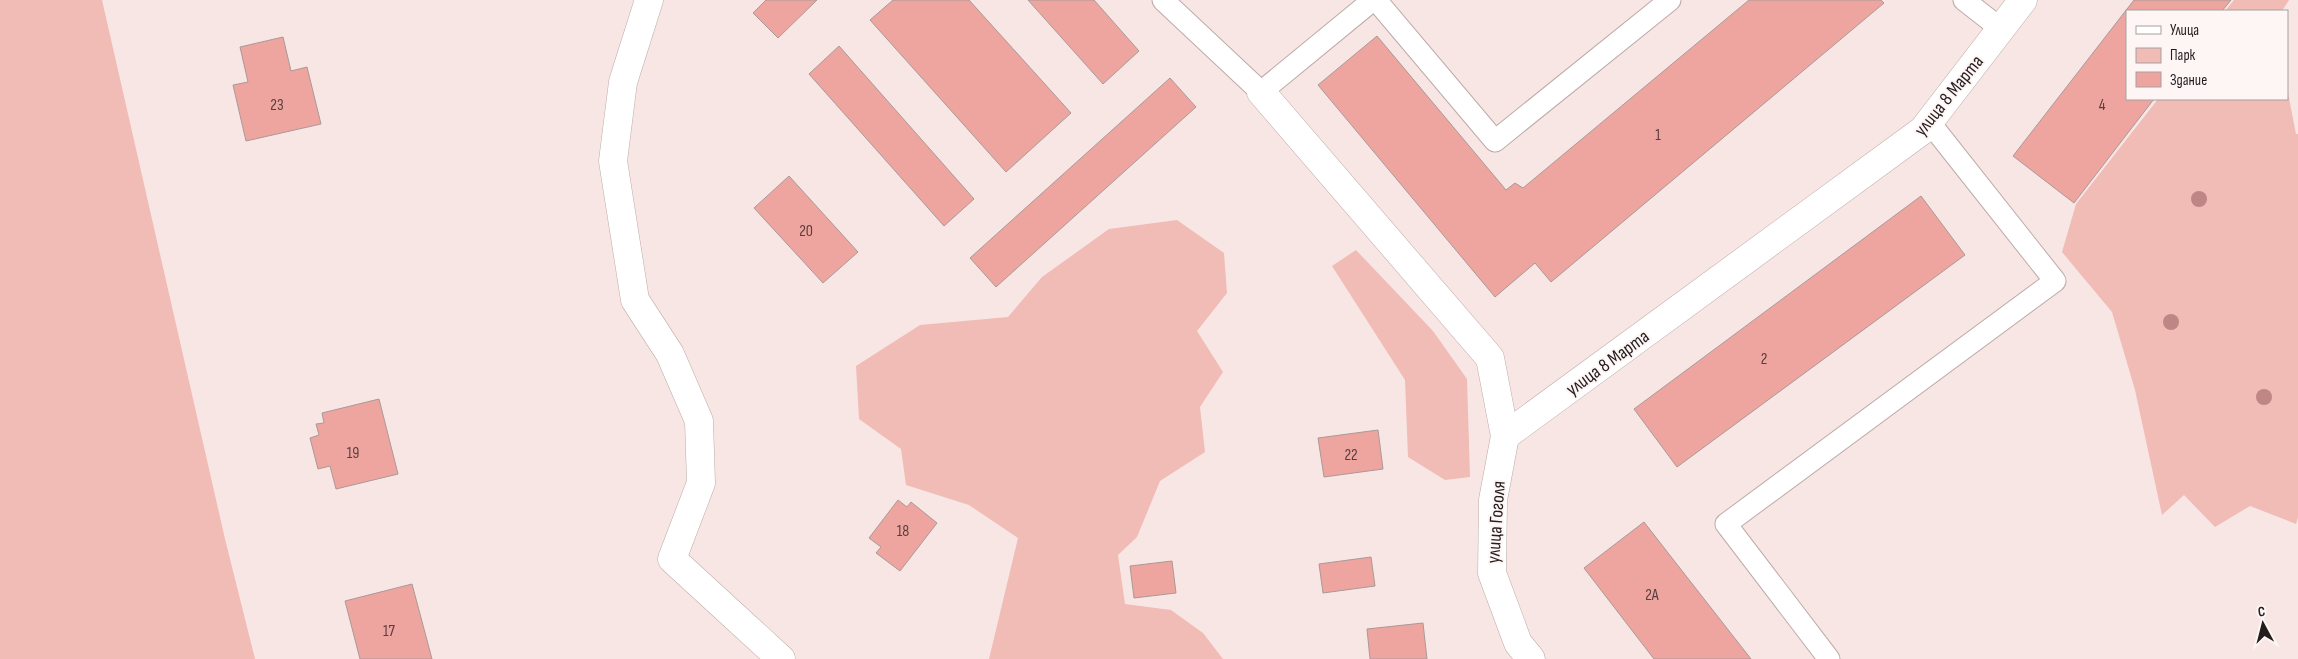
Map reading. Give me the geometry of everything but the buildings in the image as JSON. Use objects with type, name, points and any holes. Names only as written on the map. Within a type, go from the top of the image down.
[{"type":"street","points":[[649,0],[623,82],[613,161],[635,300],[670,354],[699,420],[701,483],[672,559],[780,659]]},
{"type":"street","name":"улица 8 Марта","points":[[1505,436],[1923,130],[2023,0]]},
{"type":"street","points":[[1261,92],[1490,358],[1505,436]]},
{"type":"street","name":"улица Гоголя","points":[[1505,436],[1493,500],[1492,574],[1518,643],[1531,659]]},
{"type":"lane","points":[[1163,0],[1261,92],[1375,0],[1495,140],[1670,0]]},
{"type":"lane","points":[[1964,0],[2001,29]]},
{"type":"lane","points":[[1829,659],[1726,524],[2055,281],[1930,123]]},
{"type":"green space","points":[[0,0],[102,0],[225,539],[255,659],[0,659]]},
{"type":"green space","points":[[2234,0],[2289,0],[2283,10],[2226,10]]},
{"type":"green space","points":[[2288,93],[2296,134],[2298,134],[2298,517],[2296,524],[2250,506],[2215,527],[2184,495],[2162,515],[2135,390],[2112,312],[2062,252],[2076,204],[2157,100],[2288,100]]},
{"type":"green space","points":[[1177,220],[1224,253],[1227,293],[1197,331],[1223,372],[1200,407],[1205,452],[1160,481],[1137,537],[1118,555],[1125,604],[1171,610],[1203,633],[1223,659],[989,659],[1018,538],[969,505],[906,485],[901,449],[859,419],[856,366],[920,325],[1008,317],[1042,277],[1109,229]]},
{"type":"green space","points":[[1356,250],[1433,331],[1467,379],[1470,477],[1445,480],[1408,457],[1405,380],[1332,266]]}]
